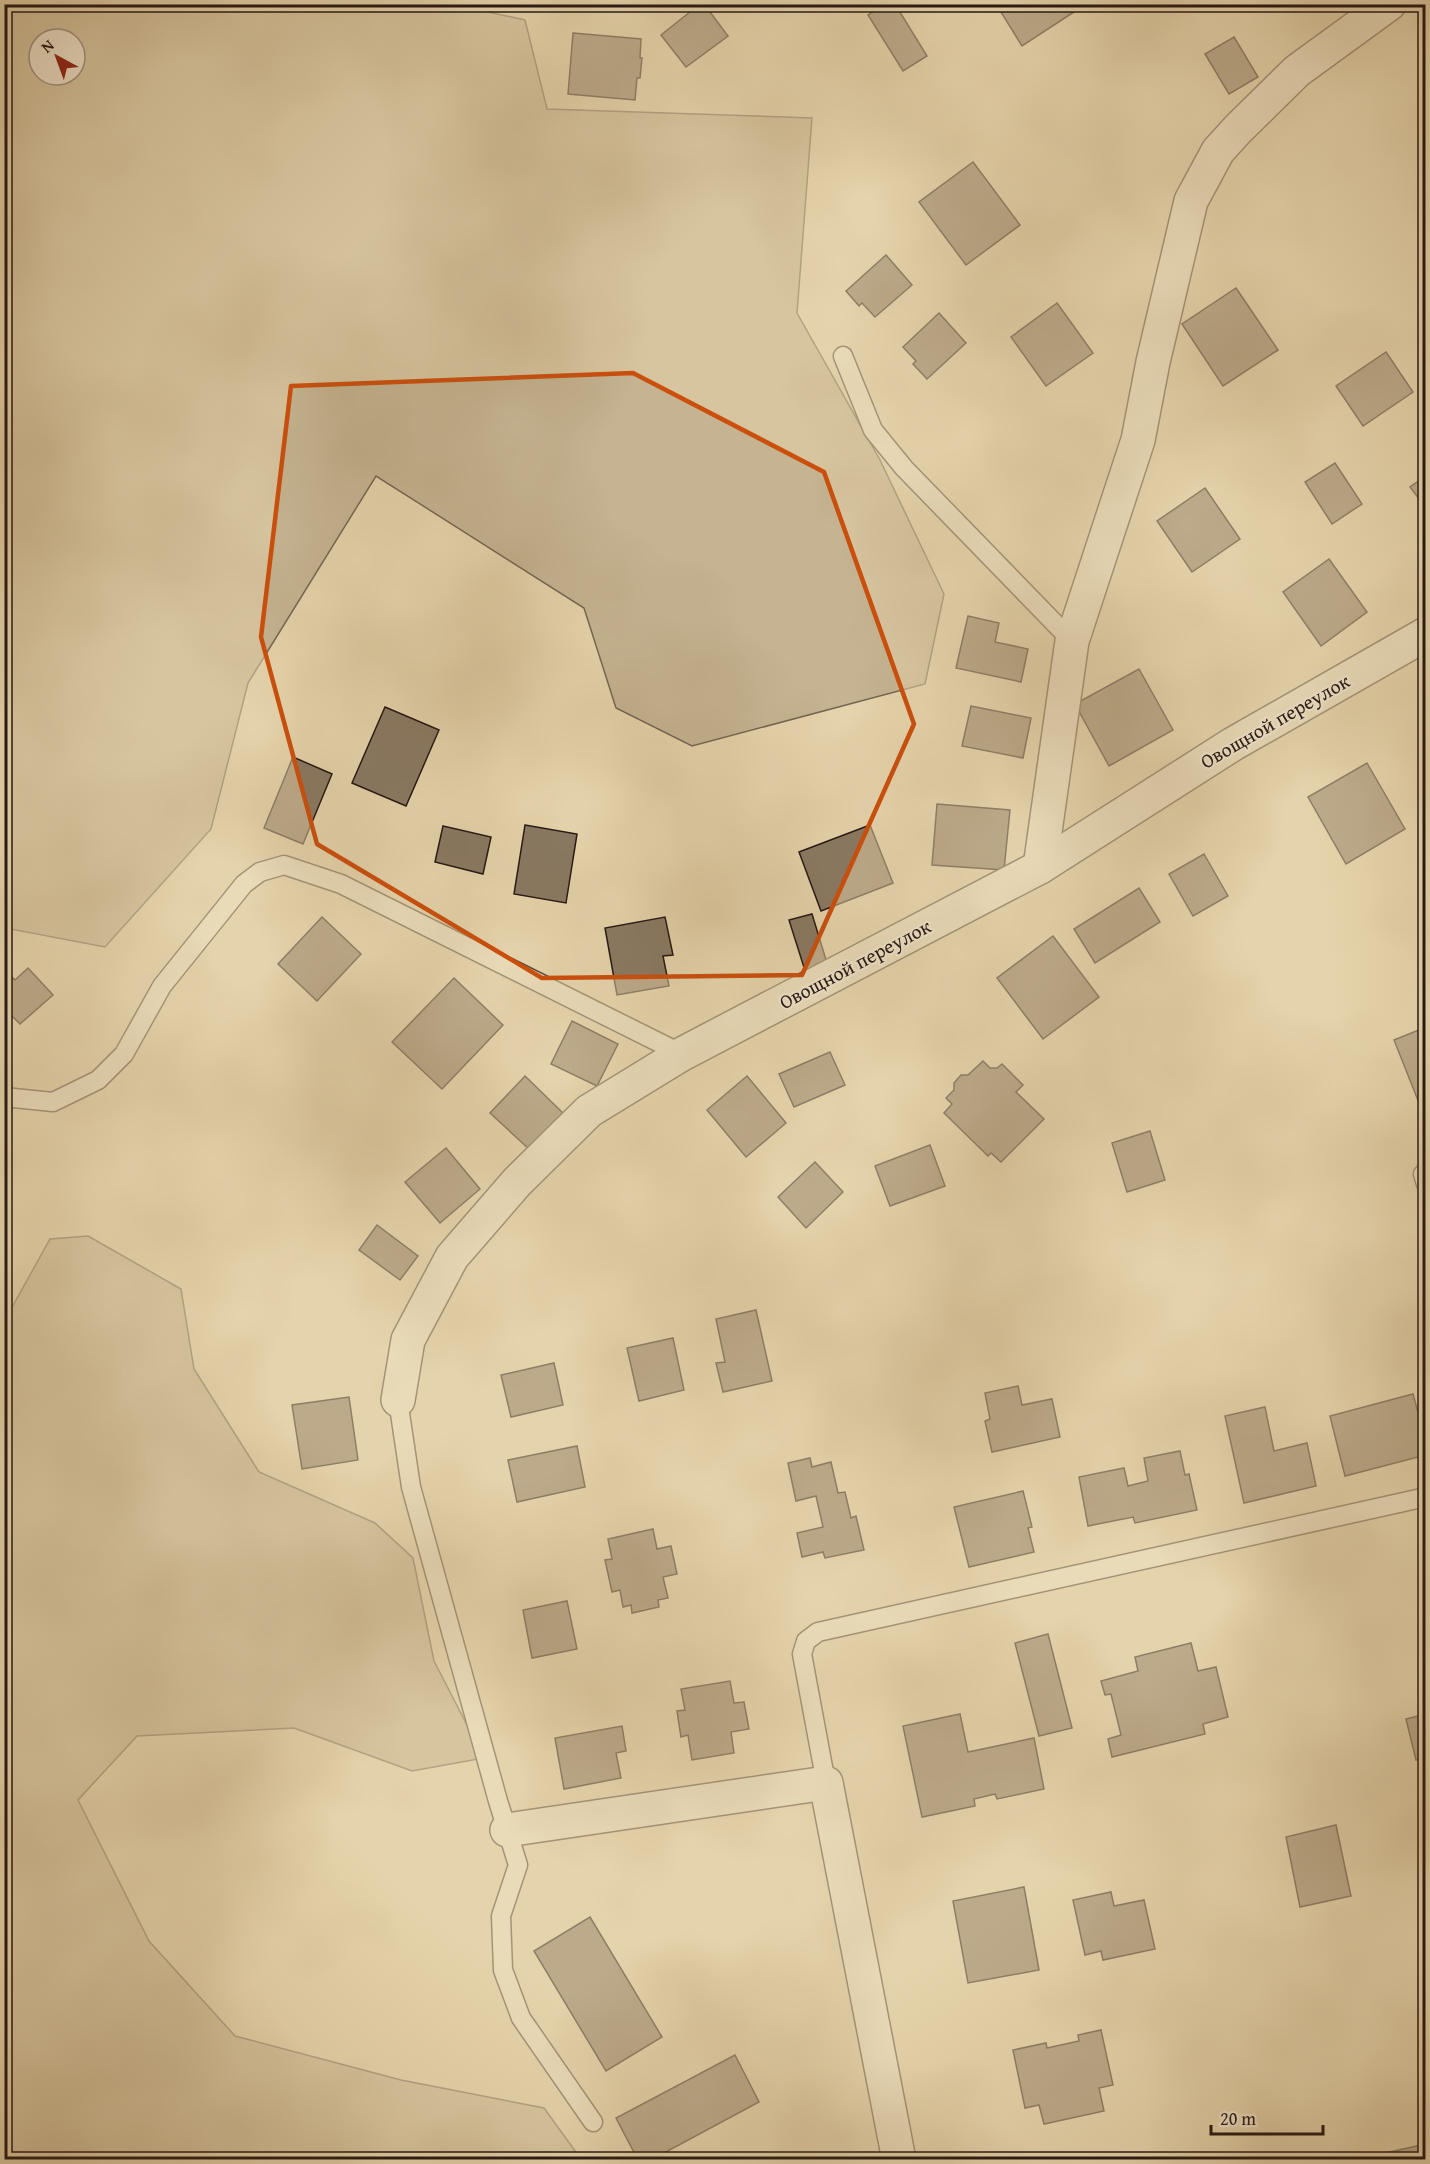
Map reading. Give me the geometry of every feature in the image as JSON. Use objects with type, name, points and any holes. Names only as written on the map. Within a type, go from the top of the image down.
[{"type":"street","points":[[1040,867],[1072,641],[1138,440],[1153,362],[1191,201],[1218,151],[1297,70],[1389,4]]},
{"type":"street","name":"Овощной переулок","points":[[398,1400],[408,1340],[452,1257],[517,1182],[589,1111],[682,1054],[1040,867],[1233,744],[1425,634]]},
{"type":"street","points":[[507,1830],[826,1783],[899,2160]]},
{"type":"lane","points":[[843,356],[873,430],[904,468],[1072,641]]},
{"type":"lane","points":[[4,1097],[53,1102],[98,1080],[124,1054],[162,987],[244,884],[260,872],[284,865],[340,884],[682,1054]]},
{"type":"lane","points":[[398,1400],[411,1487],[518,1865],[501,1916],[503,1970],[521,2018],[593,2122]]},
{"type":"lane","points":[[826,1783],[802,1654],[806,1641],[818,1632],[1425,1497]]},
{"type":"highlighted area","points":[[633,373],[824,472],[914,724],[802,975],[542,978],[317,844],[261,637],[291,386]]},
{"type":"shaded area","points":[[5,5],[455,5],[525,20],[547,109],[812,118],[797,313],[880,460],[944,594],[925,684],[692,746],[616,708],[584,608],[376,476],[248,683],[211,829],[105,947],[5,928]]},
{"type":"shaded area","points":[[88,1236],[181,1289],[194,1369],[259,1472],[375,1523],[413,1558],[434,1661],[484,1758],[412,1771],[294,1728],[137,1736],[78,1800],[149,1941],[235,2036],[401,2080],[544,2108],[581,2159],[5,2160],[5,1320],[50,1239]]},
{"type":"building","points":[[700,4],[704,4],[728,36],[686,67],[661,35]]},
{"type":"building","points":[[885,4],[895,4],[927,56],[903,71],[868,15]]},
{"type":"building","points":[[996,4],[1069,4],[1074,12],[1022,46]]},
{"type":"building","points":[[573,33],[641,39],[640,58],[642,58],[635,100],[568,94]]},
{"type":"building","points":[[1234,37],[1258,77],[1229,94],[1205,54]]},
{"type":"building","points":[[973,162],[1020,225],[966,265],[919,202]]},
{"type":"building","points":[[886,255],[912,285],[875,317],[862,303],[859,306],[846,291]]},
{"type":"building","points":[[1236,288],[1278,350],[1223,386],[1182,324]]},
{"type":"building","points":[[1057,303],[1093,353],[1046,386],[1011,337]]},
{"type":"building","points":[[939,313],[966,343],[927,379],[913,364],[916,361],[903,347]]},
{"type":"building","points":[[1386,352],[1413,392],[1363,426],[1336,386]]},
{"type":"building","points":[[1335,463],[1362,504],[1332,524],[1305,482]]},
{"type":"building","points":[[1426,476],[1426,508],[1410,487]]},
{"type":"building","points":[[1205,488],[1240,539],[1192,572],[1157,521]]},
{"type":"building","points":[[1329,559],[1367,612],[1321,646],[1283,592]]},
{"type":"building","points":[[968,616],[999,623],[995,642],[1028,649],[1021,682],[956,668]]},
{"type":"building","points":[[1139,669],[1173,730],[1109,766],[1075,704]]},
{"type":"building","points":[[971,706],[1031,718],[1023,758],[962,746]]},
{"type":"building","points":[[385,707],[439,730],[406,806],[352,783]]},
{"type":"building","points":[[293,757],[332,774],[303,844],[264,828]]},
{"type":"building","points":[[1367,763],[1405,829],[1346,864],[1308,797]]},
{"type":"building","points":[[937,804],[1010,810],[1004,870],[932,865]]},
{"type":"building","points":[[525,825],[577,834],[566,903],[514,894]]},
{"type":"building","points":[[870,825],[893,883],[821,911],[799,852]]},
{"type":"building","points":[[443,826],[491,837],[483,874],[435,862]]},
{"type":"building","points":[[1204,854],[1228,896],[1193,916],[1169,874]]},
{"type":"building","points":[[1139,888],[1160,922],[1095,963],[1074,929]]},
{"type":"building","points":[[812,914],[830,973],[808,980],[789,920]]},
{"type":"building","points":[[322,917],[361,954],[317,1001],[278,964]]},
{"type":"building","points":[[665,917],[673,955],[663,956],[669,986],[617,995],[605,928]]},
{"type":"building","points":[[1053,936],[1099,997],[1043,1039],[997,978]]},
{"type":"building","points":[[28,968],[53,995],[20,1024],[4,1008],[4,969],[15,980]]},
{"type":"building","points":[[454,978],[503,1025],[442,1089],[392,1042]]},
{"type":"building","points":[[572,1021],[618,1044],[597,1086],[551,1064]]},
{"type":"building","points":[[1426,1027],[1426,1118],[1425,1118],[1394,1040]]},
{"type":"building","points":[[830,1052],[845,1085],[794,1107],[779,1074]]},
{"type":"building","points":[[983,1061],[990,1068],[997,1068],[1002,1064],[1023,1085],[1016,1092],[1044,1119],[1001,1162],[991,1153],[988,1156],[944,1113],[952,1104],[946,1098],[954,1090],[954,1083],[961,1075],[968,1075]]},
{"type":"building","points":[[525,1076],[565,1115],[531,1151],[490,1113]]},
{"type":"building","points":[[747,1076],[786,1123],[746,1157],[707,1110]]},
{"type":"building","points":[[1150,1131],[1165,1180],[1127,1192],[1112,1143]]},
{"type":"building","points":[[930,1145],[945,1186],[890,1206],[875,1166]]},
{"type":"building","points":[[446,1148],[480,1189],[440,1223],[405,1182]]},
{"type":"building","points":[[815,1162],[843,1192],[806,1228],[778,1197]]},
{"type":"building","points":[[377,1225],[418,1256],[400,1280],[359,1250]]},
{"type":"building","points":[[756,1310],[772,1381],[723,1392],[716,1363],[725,1362],[716,1319]]},
{"type":"building","points":[[673,1338],[684,1390],[639,1401],[627,1348]]},
{"type":"building","points":[[554,1363],[563,1405],[511,1417],[501,1375]]},
{"type":"building","points":[[1018,1386],[1022,1405],[1052,1399],[1060,1437],[992,1452],[985,1421],[990,1419],[985,1393]]},
{"type":"building","points":[[1413,1394],[1426,1442],[1426,1455],[1345,1476],[1330,1416]]},
{"type":"building","points":[[349,1397],[358,1460],[302,1469],[292,1405]]},
{"type":"building","points":[[1265,1407],[1274,1451],[1307,1443],[1316,1486],[1244,1503],[1225,1416]]},
{"type":"building","points":[[577,1446],[585,1487],[517,1502],[508,1460]]},
{"type":"building","points":[[1180,1451],[1185,1475],[1189,1474],[1197,1510],[1135,1523],[1133,1517],[1088,1526],[1079,1477],[1124,1468],[1128,1486],[1148,1481],[1144,1458]]},
{"type":"building","points":[[810,1458],[812,1467],[831,1462],[838,1493],[845,1492],[851,1518],[856,1516],[864,1550],[825,1558],[823,1552],[802,1557],[797,1533],[823,1527],[816,1496],[796,1501],[788,1463]]},
{"type":"building","points":[[1023,1491],[1032,1527],[1028,1528],[1034,1552],[969,1567],[954,1507]]},
{"type":"building","points":[[653,1529],[657,1549],[671,1546],[677,1574],[663,1577],[668,1598],[658,1600],[659,1607],[632,1613],[631,1605],[623,1607],[620,1590],[612,1592],[605,1560],[612,1559],[608,1539]]},
{"type":"building","points":[[567,1601],[577,1649],[532,1658],[523,1610]]},
{"type":"building","points":[[1048,1634],[1072,1728],[1039,1736],[1015,1643]]},
{"type":"building","points":[[1191,1643],[1198,1671],[1216,1667],[1228,1717],[1203,1724],[1205,1734],[1112,1757],[1108,1739],[1121,1735],[1111,1694],[1105,1695],[1101,1681],[1138,1671],[1135,1657]]},
{"type":"building","points":[[730,1681],[734,1703],[744,1702],[749,1729],[731,1732],[734,1753],[692,1760],[688,1735],[681,1737],[677,1711],[685,1710],[681,1689]]},
{"type":"building","points":[[960,1714],[968,1752],[1034,1738],[1044,1789],[997,1799],[995,1794],[974,1799],[975,1806],[922,1817],[903,1726]]},
{"type":"building","points":[[1426,1714],[1426,1758],[1416,1760],[1406,1719]]},
{"type":"building","points":[[622,1726],[626,1751],[616,1753],[621,1778],[564,1789],[555,1738]]},
{"type":"building","points":[[1336,1825],[1351,1896],[1300,1907],[1286,1837]]},
{"type":"building","points":[[1024,1887],[1039,1970],[968,1983],[953,1901]]},
{"type":"building","points":[[1111,1892],[1114,1906],[1144,1900],[1155,1949],[1103,1960],[1101,1951],[1085,1955],[1073,1900]]},
{"type":"building","points":[[590,1917],[662,2037],[606,2071],[534,1951]]},
{"type":"building","points":[[1101,2030],[1113,2085],[1099,2088],[1104,2111],[1044,2124],[1039,2105],[1025,2108],[1013,2050],[1046,2043],[1047,2048],[1079,2041],[1078,2035]]},
{"type":"building","points":[[735,2055],[759,2102],[651,2160],[638,2160],[616,2118]]},
{"type":"building","points":[[1426,2144],[1426,2160],[1381,2160],[1380,2154]]}]
